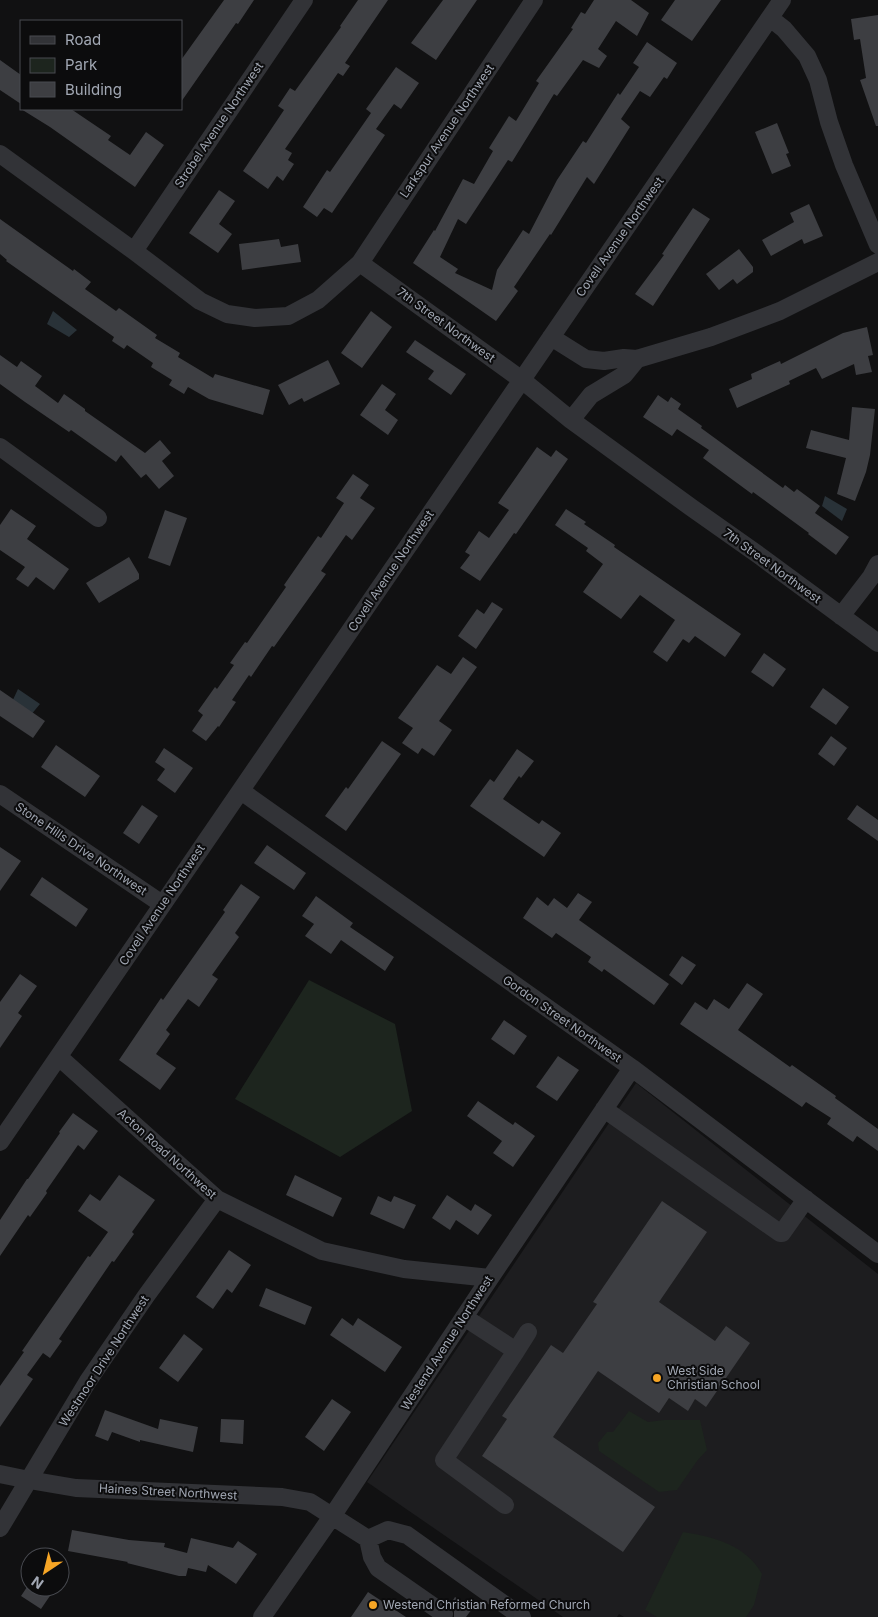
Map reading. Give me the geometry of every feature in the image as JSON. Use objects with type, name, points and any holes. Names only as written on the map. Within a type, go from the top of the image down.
[{"type":"street","name":"Strobel Avenue Northwest","points":[[134,251],[304,0]]},
{"type":"street","name":"Larkspur Avenue Northwest","points":[[360,263],[534,0]]},
{"type":"street","name":"Covell Avenue Northwest","points":[[0,1142],[782,0]]},
{"type":"street","points":[[770,18],[784,29],[807,56],[818,80],[828,122],[878,245]]},
{"type":"street","points":[[0,154],[200,301],[227,314],[256,318],[288,316],[318,300],[360,263]]},
{"type":"street","points":[[551,337],[586,359],[604,361],[624,358],[637,359],[711,337],[780,311],[878,262]]},
{"type":"street","name":"7th Street Northwest","points":[[360,263],[522,380],[570,420],[878,643]]},
{"type":"street","points":[[570,420],[591,395],[624,375],[637,359]]},
{"type":"street","points":[[1,451],[98,518]]},
{"type":"street","points":[[841,616],[871,577],[878,564]]},
{"type":"street","name":"Gordon Street Northwest","points":[[240,791],[632,1068],[878,1254]]},
{"type":"street","name":"Stone Hills Drive Northwest","points":[[0,794],[162,904]]},
{"type":"street","name":"Acton Road Northwest","points":[[59,1057],[217,1199],[322,1251],[404,1269],[490,1278]]},
{"type":"street","name":"Westend Avenue Northwest","points":[[262,1617],[333,1515],[632,1068]]},
{"type":"street","points":[[604,1109],[780,1233],[785,1230],[806,1200]]},
{"type":"street","name":"Westmoor Drive Northwest","points":[[0,1528],[88,1381],[146,1296],[217,1199]]},
{"type":"street","points":[[464,1317],[516,1351]]},
{"type":"street","points":[[506,1505],[444,1460],[528,1332]]},
{"type":"street","name":"Haines Street Northwest","points":[[0,1474],[76,1488],[282,1498],[310,1502],[368,1538]]},
{"type":"street","points":[[444,1614],[378,1568],[372,1557],[368,1538],[388,1530],[407,1535],[522,1617]]},
{"type":"shaded area","points":[[53,311],[77,330],[69,337],[47,324]]},
{"type":"shaded area","points":[[825,496],[847,509],[842,521],[822,506]]},
{"type":"shaded area","points":[[18,689],[40,704],[30,716],[11,704]]},
{"type":"shaded area","name":"West Side Christian School","points":[[636,1083],[878,1274],[878,1617],[624,1617],[619,1614],[617,1617],[563,1617],[367,1482]]},
{"type":"green space","points":[[309,980],[395,1024],[412,1111],[340,1157],[235,1099]]},
{"type":"green space","points":[[629,1411],[648,1422],[700,1420],[707,1450],[677,1490],[659,1492],[599,1451],[598,1443],[607,1432],[613,1432]]},
{"type":"green space","points":[[683,1532],[728,1544],[738,1549],[755,1564],[762,1574],[754,1605],[746,1617],[657,1617],[645,1610]]},
{"type":"building","points":[[224,0],[254,0],[182,101],[182,59]]},
{"type":"building","points":[[358,0],[388,0],[345,63],[350,66],[343,76],[338,73],[285,149],[292,153],[288,160],[294,164],[283,181],[277,176],[268,189],[243,171],[284,110],[278,106],[290,88],[295,91]]},
{"type":"building","points":[[443,0],[477,0],[436,60],[411,43]]},
{"type":"building","points":[[594,0],[631,0],[649,13],[637,36],[616,21],[598,49],[607,56],[599,68],[583,60],[557,96],[554,94],[512,162],[508,160],[466,224],[458,219],[440,257],[458,269],[455,273],[492,290],[497,270],[523,230],[529,234],[557,180],[583,141],[586,143],[618,93],[620,95],[639,67],[633,63],[647,42],[677,63],[667,79],[664,77],[650,97],[640,91],[621,119],[630,127],[594,184],[587,177],[551,235],[514,287],[518,291],[496,321],[413,263],[435,231],[463,179],[474,184],[493,151],[489,148],[509,116],[516,121],[539,83],[536,81],[573,29],[571,28],[581,12],[585,14]]},
{"type":"building","points":[[675,0],[721,0],[692,41],[661,20]]},
{"type":"building","points":[[878,15],[878,126],[876,126],[860,80],[866,78],[860,39],[854,40],[851,19]]},
{"type":"building","points":[[0,60],[20,74],[20,103],[0,90]]},
{"type":"building","points":[[396,67],[419,83],[401,109],[394,104],[376,129],[385,135],[332,213],[324,208],[317,217],[303,207],[327,170],[330,172],[371,113],[366,109]]},
{"type":"building","points":[[23,110],[72,110],[111,136],[108,140],[130,155],[146,132],[164,145],[135,187]]},
{"type":"building","points":[[777,123],[789,153],[786,154],[791,166],[772,174],[755,132]]},
{"type":"building","points":[[219,190],[235,201],[219,224],[232,234],[218,253],[189,233]]},
{"type":"building","points":[[809,204],[823,236],[804,244],[802,239],[771,256],[762,240],[794,222],[790,213]]},
{"type":"building","points":[[693,208],[710,219],[653,306],[635,294],[664,255],[662,254]]},
{"type":"building","points":[[0,219],[91,282],[85,289],[116,311],[119,308],[157,335],[155,338],[180,353],[178,357],[213,378],[215,374],[270,390],[263,415],[209,399],[188,387],[184,394],[169,385],[172,380],[151,367],[153,363],[127,345],[124,349],[112,341],[114,337],[6,261],[0,254]]},
{"type":"building","points":[[279,239],[281,247],[298,244],[301,262],[242,270],[239,244]]},
{"type":"building","points":[[739,249],[753,267],[753,272],[737,284],[733,279],[719,290],[706,274]]},
{"type":"building","points":[[371,311],[392,327],[362,368],[341,353]]},
{"type":"building","points":[[867,327],[873,355],[868,356],[872,372],[856,375],[854,364],[822,379],[816,368],[789,381],[790,384],[737,408],[729,389],[752,379],[751,374],[780,361],[781,364],[843,333]]},
{"type":"building","points":[[415,340],[466,374],[451,395],[428,379],[434,371],[406,352]]},
{"type":"building","points":[[0,355],[17,367],[21,361],[42,376],[35,386],[58,403],[64,394],[145,453],[160,440],[171,453],[162,461],[174,476],[159,489],[146,474],[141,478],[121,455],[116,462],[71,430],[69,432],[25,402],[0,384]]},
{"type":"building","points":[[328,360],[340,384],[304,402],[302,398],[289,405],[278,385]]},
{"type":"building","points":[[382,384],[396,394],[385,410],[398,420],[388,435],[360,415]]},
{"type":"building","points":[[658,395],[668,402],[671,397],[681,404],[678,409],[702,426],[701,428],[783,488],[785,485],[794,492],[797,489],[820,506],[815,513],[849,537],[836,555],[753,492],[752,494],[703,458],[709,450],[677,429],[672,436],[643,417]]},
{"type":"building","points":[[852,407],[875,409],[870,455],[855,501],[837,494],[846,458],[806,448],[811,430],[849,440]]},
{"type":"building","points":[[537,447],[551,457],[556,450],[568,459],[516,534],[514,533],[480,581],[460,568],[470,555],[465,552],[479,531],[489,538],[509,510],[498,503]]},
{"type":"building","points":[[353,474],[369,485],[360,498],[375,508],[352,540],[346,535],[321,571],[326,574],[274,647],[272,646],[251,677],[249,675],[232,700],[236,702],[219,727],[206,741],[192,731],[203,715],[198,711],[234,665],[230,663],[245,642],[247,643],[286,587],[284,585],[318,536],[321,538],[344,503],[336,498]]},
{"type":"building","points":[[11,509],[36,526],[27,539],[69,569],[54,590],[36,577],[28,587],[16,579],[25,567],[0,550],[0,525]]},
{"type":"building","points":[[566,509],[586,522],[584,524],[615,545],[614,547],[741,634],[725,657],[695,636],[689,643],[683,639],[667,662],[653,652],[675,620],[640,595],[621,619],[583,592],[603,564],[586,551],[588,548],[555,525]]},
{"type":"building","points":[[165,510],[187,518],[170,566],[148,558]]},
{"type":"building","points":[[129,557],[139,574],[139,579],[99,603],[86,583]]},
{"type":"building","points":[[492,602],[503,609],[476,649],[458,636],[477,609],[484,614]]},
{"type":"building","points":[[764,653],[786,669],[773,687],[751,672]]},
{"type":"building","points":[[463,657],[477,667],[439,721],[452,730],[434,756],[422,748],[418,754],[402,743],[413,728],[398,718],[437,665],[451,674]]},
{"type":"building","points":[[823,688],[849,707],[836,725],[810,707]]},
{"type":"building","points":[[0,690],[45,721],[33,738],[0,716]]},
{"type":"building","points":[[831,736],[847,748],[834,766],[818,754]]},
{"type":"building","points":[[382,741],[401,754],[346,831],[325,816],[346,787],[348,789]]},
{"type":"building","points":[[56,745],[100,776],[85,797],[41,767]]},
{"type":"building","points":[[164,748],[193,768],[175,793],[157,780],[165,769],[155,762]]},
{"type":"building","points":[[517,749],[534,761],[521,778],[519,776],[503,799],[539,824],[542,820],[561,833],[544,857],[470,806],[490,779],[494,782]]},
{"type":"building","points":[[142,805],[158,816],[139,844],[123,833]]},
{"type":"building","points":[[857,805],[878,820],[878,841],[847,819]]},
{"type":"building","points":[[267,845],[306,873],[294,890],[254,863]]},
{"type":"building","points":[[0,847],[21,861],[0,891]]},
{"type":"building","points":[[42,877],[88,909],[76,927],[30,895]]},
{"type":"building","points":[[241,884],[260,897],[235,933],[239,937],[212,975],[218,979],[199,1007],[188,999],[166,1030],[170,1034],[156,1054],[176,1068],[160,1090],[119,1060],[161,998],[163,1000],[225,912],[223,910]]},
{"type":"building","points":[[578,893],[592,902],[579,920],[669,984],[654,1005],[604,969],[602,972],[588,962],[591,957],[556,933],[552,938],[523,918],[537,897],[548,906],[554,898],[567,908]]},
{"type":"building","points":[[316,896],[353,923],[350,927],[394,957],[385,971],[341,940],[331,954],[305,936],[314,924],[302,916]]},
{"type":"building","points":[[682,956],[696,965],[682,985],[669,975]]},
{"type":"building","points":[[20,974],[37,986],[18,1013],[22,1016],[0,1048],[0,1002]]},
{"type":"building","points":[[747,983],[763,994],[738,1030],[790,1067],[792,1065],[836,1096],[835,1098],[878,1129],[878,1151],[857,1136],[853,1142],[827,1124],[831,1118],[806,1102],[802,1107],[680,1024],[695,1002],[707,1010],[714,999],[729,1009]]},
{"type":"building","points":[[504,1020],[527,1036],[514,1055],[491,1039]]},
{"type":"building","points":[[558,1056],[579,1070],[557,1101],[536,1087]]},
{"type":"building","points":[[478,1101],[513,1125],[515,1122],[535,1136],[513,1167],[493,1153],[502,1141],[467,1116]]},
{"type":"building","points":[[73,1113],[98,1131],[84,1150],[78,1145],[46,1191],[47,1193],[30,1217],[28,1215],[0,1256],[0,1220]]},
{"type":"building","points":[[119,1175],[155,1200],[132,1232],[134,1234],[114,1262],[112,1261],[59,1339],[62,1341],[50,1358],[43,1353],[27,1375],[33,1379],[0,1427],[0,1386],[88,1256],[90,1257],[108,1232],[78,1211],[90,1194],[100,1201]]},
{"type":"building","points":[[295,1175],[342,1198],[333,1217],[286,1195]]},
{"type":"building","points":[[447,1195],[471,1211],[475,1204],[492,1215],[478,1235],[456,1220],[450,1230],[432,1218]]},
{"type":"building","points":[[378,1196],[391,1202],[394,1196],[416,1205],[404,1229],[370,1214]]},
{"type":"building","points":[[662,1201],[707,1232],[659,1302],[715,1341],[726,1326],[750,1343],[706,1407],[695,1399],[688,1411],[669,1398],[659,1413],[598,1371],[553,1437],[655,1507],[623,1552],[482,1456],[507,1419],[502,1416],[551,1345],[563,1353],[597,1304],[593,1302]]},
{"type":"building","points":[[229,1250],[251,1265],[232,1293],[227,1289],[213,1309],[196,1297]]},
{"type":"building","points":[[266,1288],[312,1307],[305,1325],[259,1306]]},
{"type":"building","points":[[342,1318],[353,1326],[358,1318],[402,1347],[385,1372],[330,1335]]},
{"type":"building","points":[[184,1334],[203,1349],[178,1382],[159,1368]]},
{"type":"building","points":[[332,1399],[351,1412],[324,1451],[305,1437]]},
{"type":"building","points":[[105,1410],[158,1429],[160,1419],[198,1427],[193,1452],[140,1440],[140,1442],[112,1432],[108,1441],[95,1436]]},
{"type":"building","points":[[221,1419],[244,1420],[243,1444],[220,1442]]},
{"type":"building","points":[[72,1530],[129,1540],[165,1543],[164,1547],[187,1553],[191,1538],[233,1548],[238,1541],[257,1554],[236,1584],[208,1565],[206,1572],[188,1568],[186,1576],[179,1576],[128,1562],[70,1551],[69,1547]]},
{"type":"building","name":"Westend Christian Reformed Church","points":[[368,1592],[374,1596],[406,1617],[351,1617]]},
{"type":"building","points":[[23,1597],[49,1597],[41,1609]]},
{"type":"building","points":[[455,1597],[472,1609],[466,1617],[454,1617],[454,1610],[450,1605]]},
{"type":"place","name":"West Side Christian School","points":[[657,1378]]},
{"type":"place","name":"Westend Christian Reformed Church","points":[[373,1605]]}]
